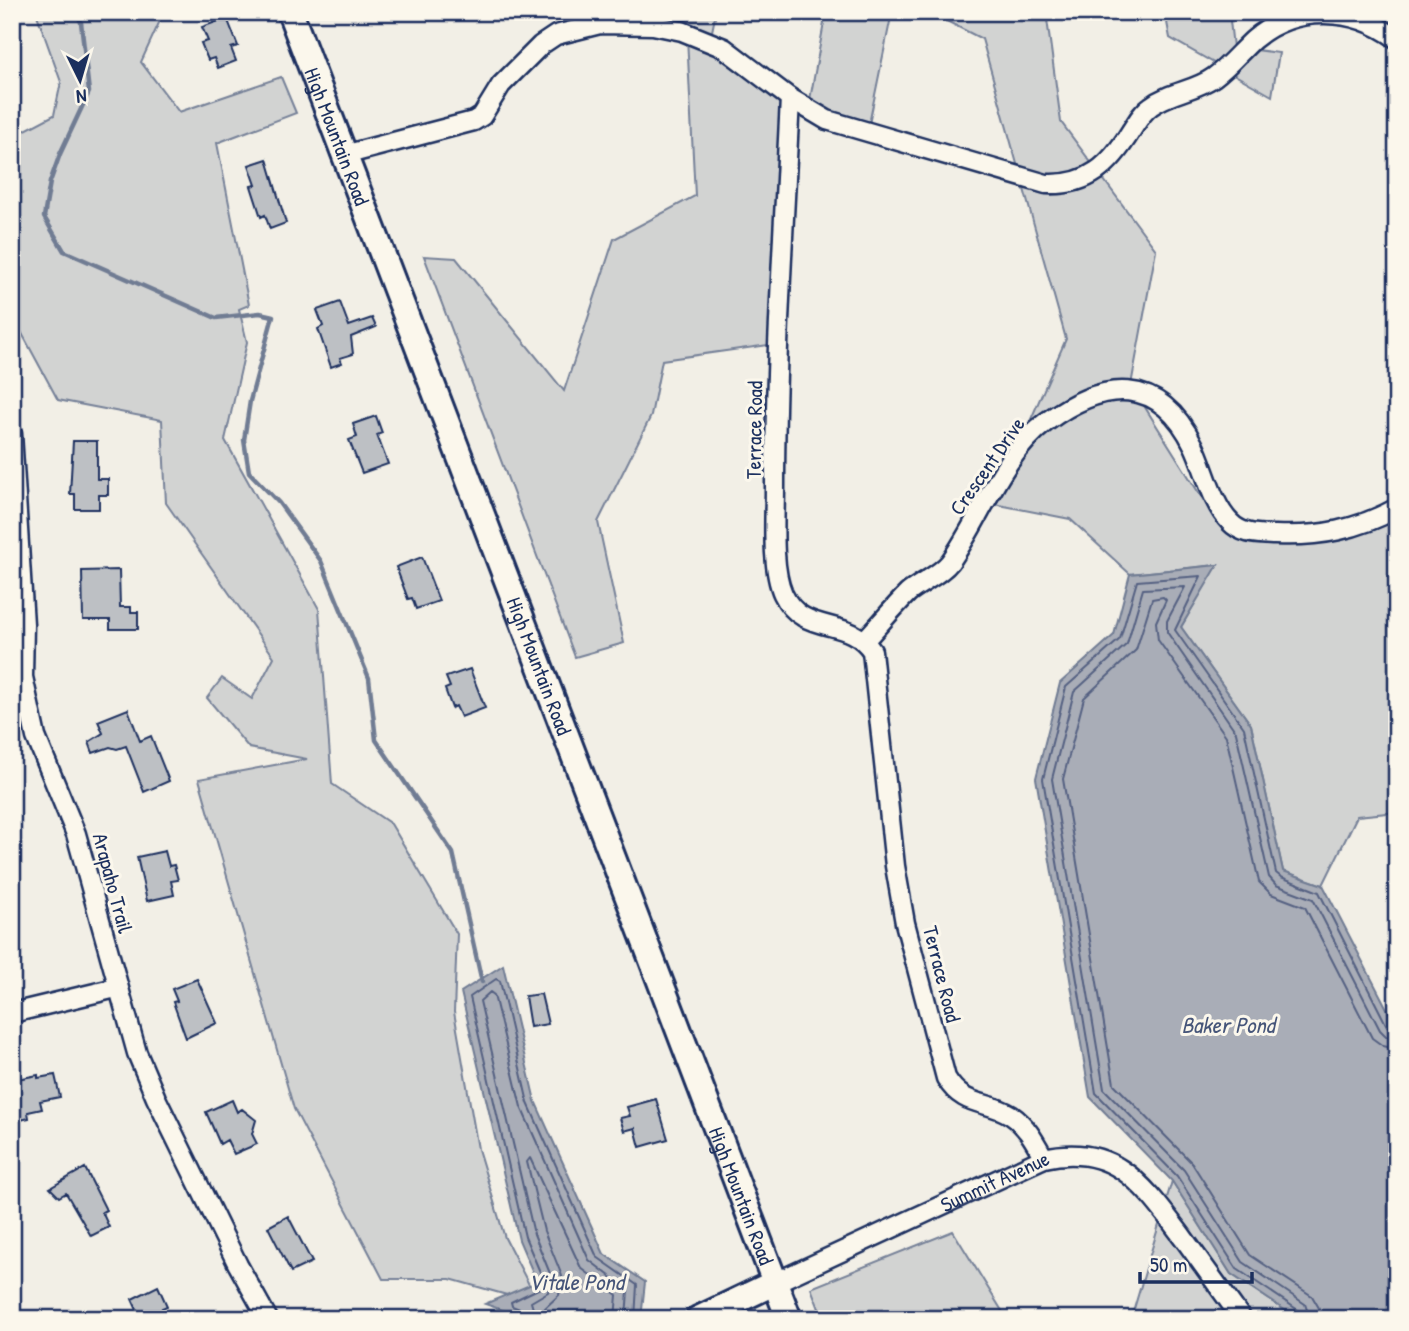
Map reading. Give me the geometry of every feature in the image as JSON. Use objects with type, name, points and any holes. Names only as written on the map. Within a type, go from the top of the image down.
[{"type":"main road","name":"High Mountain Road","points":[[290,12],[789,1319]]},
{"type":"main road","name":"Summit Avenue","points":[[698,1319],[775,1283]]},
{"type":"street","points":[[344,155],[474,121],[482,116],[501,85],[541,45],[573,29],[600,24],[653,25],[703,38],[733,53],[807,110],[840,124],[1046,184],[1075,183],[1105,167],[1151,105],[1212,79],[1267,30],[1305,15],[1329,13],[1368,21],[1397,39]]},
{"type":"street","name":"Terrace Road","points":[[790,98],[775,434],[778,579],[790,606],[801,616],[815,624],[845,628],[865,640],[876,663],[895,866],[905,923],[946,1078],[962,1097],[996,1108],[1022,1125],[1044,1158]]},
{"type":"street","name":"Crescent Drive","points":[[865,640],[909,593],[949,564],[999,480],[1045,423],[1095,393],[1111,390],[1140,393],[1167,410],[1193,444],[1224,515],[1242,531],[1302,536],[1325,534],[1351,528],[1397,508]]},
{"type":"street","name":"Arapaho Trail","points":[[12,435],[23,624],[17,678],[36,737],[76,834],[93,890],[116,988],[156,1098],[268,1319]]},
{"type":"street","points":[[12,1013],[116,988]]},
{"type":"street","name":"Summit Avenue","points":[[775,1283],[1044,1158],[1079,1154],[1099,1158],[1134,1177],[1148,1191],[1242,1319]]},
{"type":"shaded area","points":[[36,12],[164,12],[141,62],[179,112],[281,77],[296,113],[217,143],[249,305],[239,309],[247,342],[225,440],[319,609],[332,784],[391,824],[457,934],[454,1012],[478,1149],[505,1238],[539,1304],[450,1279],[383,1279],[294,1109],[199,779],[307,759],[249,748],[207,698],[222,678],[252,699],[274,657],[166,503],[162,420],[58,400],[12,315],[12,137],[54,115],[61,82]]},
{"type":"shaded area","points":[[615,12],[716,12],[709,46],[783,98],[776,344],[662,360],[651,416],[598,522],[624,643],[575,657],[424,256],[456,258],[564,391],[614,239],[695,196],[687,37],[617,18]]},
{"type":"shaded area","points":[[826,12],[892,12],[868,129],[807,116]]},
{"type":"shaded area","points":[[929,12],[1046,12],[1061,122],[1156,250],[1131,385],[1209,509],[1249,537],[1360,525],[1397,494],[1397,812],[1357,816],[1323,885],[1283,871],[1251,725],[1181,627],[1217,565],[1130,574],[1070,519],[994,504],[1066,339],[982,39]]},
{"type":"shaded area","points":[[1165,12],[1229,12],[1233,47],[1279,53],[1272,96],[1170,38]]},
{"type":"shaded area","points":[[1172,1181],[1231,1274],[1298,1319],[1131,1319]]},
{"type":"shaded area","points":[[953,1231],[1007,1319],[823,1319],[811,1288]]},
{"type":"water","name":"Baker Pond","points":[[1218,565],[1181,627],[1251,725],[1283,871],[1323,885],[1397,1028],[1397,1319],[1298,1319],[1231,1274],[1172,1181],[1090,1097],[1036,778],[1060,683],[1114,635],[1130,574]]},
{"type":"water","name":"Vitale Pond","points":[[503,965],[535,1101],[604,1254],[645,1282],[641,1319],[529,1319],[485,1304],[537,1282],[519,1240],[461,992]]},
{"type":"building","points":[[227,18],[238,46],[231,48],[236,61],[218,68],[214,58],[208,60],[201,43],[208,41],[202,27]]},
{"type":"building","points":[[267,159],[286,223],[270,229],[265,215],[261,217],[251,186],[256,185],[249,165]]},
{"type":"building","points":[[340,302],[349,326],[372,318],[376,327],[351,337],[353,354],[340,358],[342,363],[331,367],[318,329],[323,326],[317,310]]},
{"type":"building","points":[[376,416],[382,433],[377,435],[388,464],[362,473],[349,440],[357,437],[353,424]]},
{"type":"building","points":[[73,441],[97,441],[97,479],[108,479],[108,495],[99,495],[99,509],[75,509],[75,494],[70,494]]},
{"type":"building","points":[[422,557],[439,601],[416,609],[412,598],[408,599],[396,567]]},
{"type":"building","points":[[119,570],[120,607],[131,607],[131,612],[138,612],[138,629],[110,629],[110,620],[83,620],[82,571]]},
{"type":"building","points":[[470,669],[485,708],[461,717],[456,706],[452,708],[445,689],[450,687],[446,677]]},
{"type":"building","points":[[128,709],[140,741],[151,736],[169,781],[144,792],[126,746],[117,749],[110,747],[93,753],[89,742],[103,733],[98,721]]},
{"type":"building","points":[[165,851],[169,866],[174,865],[178,880],[171,881],[174,895],[147,901],[137,857]]},
{"type":"building","points":[[197,979],[217,1023],[186,1038],[173,1002],[177,1001],[172,989]]},
{"type":"building","points":[[541,994],[548,1024],[530,1027],[525,996]]},
{"type":"building","points":[[38,1075],[38,1078],[55,1075],[60,1097],[40,1101],[42,1109],[28,1112],[29,1118],[12,1122],[12,1080]]},
{"type":"building","points":[[656,1099],[668,1139],[640,1147],[635,1128],[624,1131],[620,1118],[630,1116],[627,1107]]},
{"type":"building","points":[[232,1100],[237,1112],[242,1109],[256,1120],[252,1134],[257,1144],[234,1154],[227,1140],[220,1144],[206,1112]]},
{"type":"building","points":[[85,1168],[106,1210],[102,1212],[109,1227],[91,1236],[66,1193],[59,1197],[50,1188]]},
{"type":"building","points":[[288,1216],[312,1262],[291,1272],[268,1227]]},
{"type":"building","points":[[158,1286],[167,1306],[162,1308],[166,1319],[141,1319],[132,1299]]},
{"type":"waterway","points":[[76,12],[81,22],[89,92],[60,154],[50,182],[44,217],[64,251],[216,318],[260,313],[273,316],[250,401],[244,440],[249,472],[279,503],[321,561],[369,678],[376,740],[453,853],[482,982]]}]
